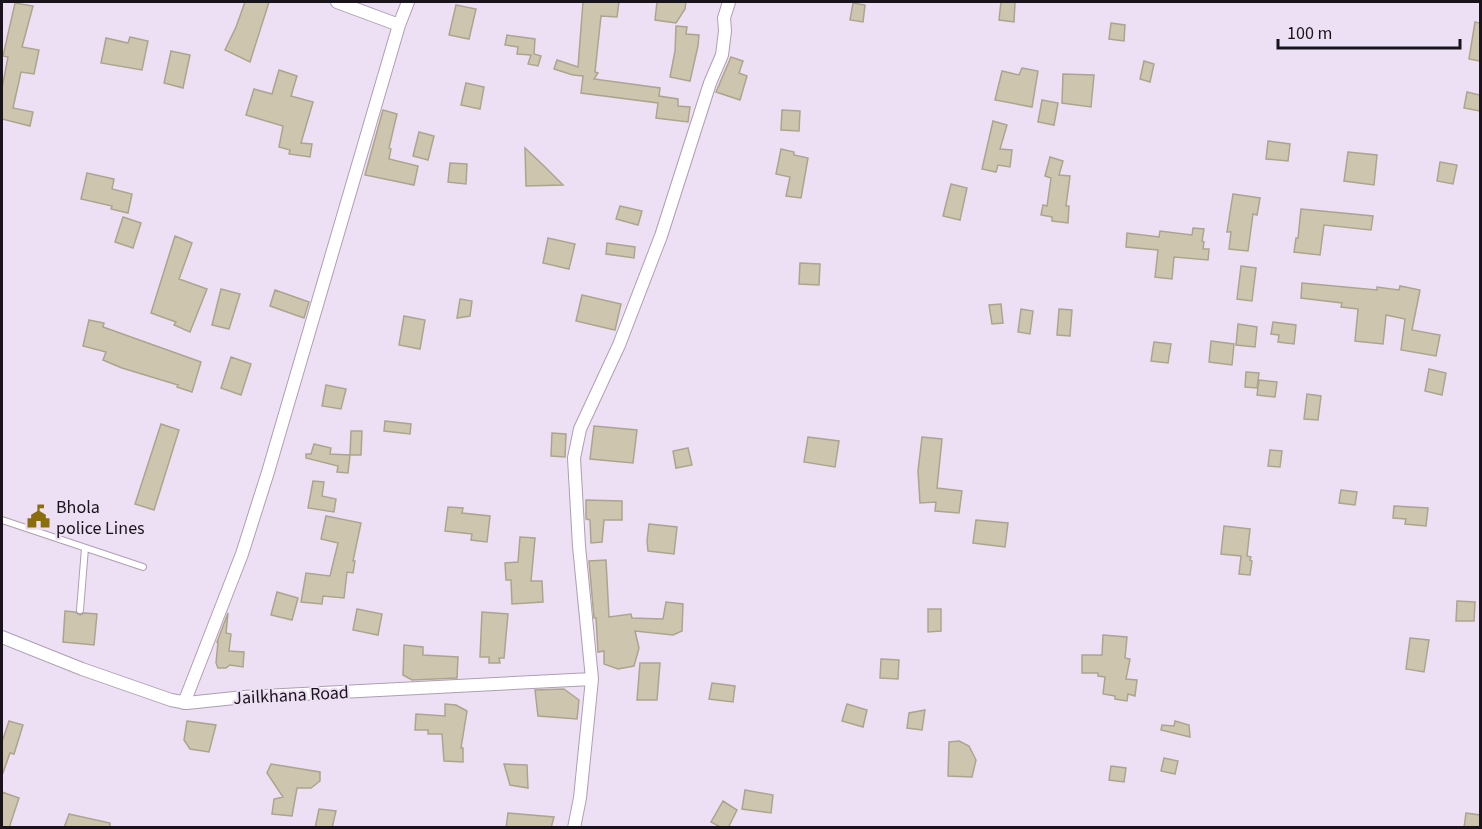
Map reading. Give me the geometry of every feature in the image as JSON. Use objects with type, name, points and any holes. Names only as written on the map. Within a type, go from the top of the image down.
[{"type":"street","points":[[337,2],[399,25]]},
{"type":"street","points":[[184,703],[242,554],[399,25],[408,2]]},
{"type":"street","points":[[574,828],[580,798],[592,679],[579,546],[574,458],[580,429],[619,345],[661,236],[710,83],[722,55],[724,18],[729,2]]},
{"type":"street","name":"Jailkhana Road","points":[[2,637],[82,669],[184,703],[244,697],[592,679]]},
{"type":"lane","points":[[2,520],[143,567]]},
{"type":"lane","points":[[80,610],[85,548]]},
{"type":"building","points":[[245,2],[269,2],[250,62],[225,50]]},
{"type":"building","points":[[583,2],[619,2],[617,17],[601,16],[595,72],[598,73],[594,79],[660,88],[659,96],[678,99],[678,106],[690,107],[688,122],[656,118],[658,103],[581,93],[583,76],[554,69],[557,60],[578,67]]},
{"type":"building","points":[[657,2],[686,2],[685,9],[676,23],[655,20]]},
{"type":"building","points":[[1001,2],[1015,2],[1014,22],[999,20]]},
{"type":"building","points":[[15,3],[33,6],[22,47],[39,50],[34,74],[21,72],[13,108],[33,112],[30,126],[2,119],[2,88],[8,57],[3,56]]},
{"type":"building","points":[[853,3],[865,5],[863,22],[850,20]]},
{"type":"building","points":[[456,5],[476,9],[469,39],[449,35]]},
{"type":"building","points":[[1475,22],[1480,23],[1480,61],[1469,59]]},
{"type":"building","points":[[1111,23],[1125,25],[1124,41],[1109,39]]},
{"type":"building","points":[[676,26],[687,27],[686,34],[699,35],[690,81],[670,77],[675,51]]},
{"type":"building","points":[[507,35],[535,39],[534,54],[541,56],[538,66],[528,64],[531,55],[517,54],[518,47],[505,45]]},
{"type":"building","points":[[130,37],[148,41],[142,70],[101,63],[106,38],[128,43]]},
{"type":"building","points":[[171,51],[190,55],[183,88],[164,83]]},
{"type":"building","points":[[731,57],[743,61],[739,73],[747,76],[740,100],[716,92]]},
{"type":"building","points":[[1144,61],[1154,64],[1150,82],[1140,79]]},
{"type":"building","points":[[1022,68],[1038,71],[1032,107],[995,100],[1002,71],[1019,75]]},
{"type":"building","points":[[279,70],[297,76],[291,96],[313,102],[301,143],[312,144],[310,157],[289,154],[290,150],[279,147],[283,126],[246,115],[254,89],[272,94]]},
{"type":"building","points":[[1063,74],[1094,75],[1091,107],[1062,103]]},
{"type":"building","points":[[466,83],[484,87],[480,109],[461,105]]},
{"type":"building","points":[[1467,92],[1480,95],[1480,111],[1464,108]]},
{"type":"building","points":[[1042,100],[1058,103],[1054,125],[1038,122]]},
{"type":"building","points":[[383,110],[397,114],[389,148],[391,149],[389,159],[418,166],[414,185],[365,175]]},
{"type":"building","points":[[782,110],[800,111],[799,131],[781,130]]},
{"type":"building","points":[[993,121],[1007,125],[1000,149],[1012,150],[1010,167],[998,165],[996,172],[982,169]]},
{"type":"building","points":[[419,132],[434,136],[428,160],[413,156]]},
{"type":"building","points":[[1268,141],[1290,144],[1288,161],[1266,159]]},
{"type":"building","points":[[525,148],[543,165],[563,185],[526,186]]},
{"type":"building","points":[[781,149],[808,158],[801,198],[786,196],[790,177],[776,174]]},
{"type":"building","points":[[1348,152],[1377,155],[1374,185],[1344,181]]},
{"type":"building","points":[[1050,157],[1063,161],[1059,175],[1070,176],[1066,206],[1069,206],[1068,223],[1052,221],[1052,217],[1041,215],[1043,205],[1047,206],[1051,178],[1045,176]]},
{"type":"building","points":[[1440,162],[1457,165],[1453,184],[1437,181]]},
{"type":"building","points":[[450,163],[467,164],[466,184],[448,182]]},
{"type":"building","points":[[87,173],[114,179],[112,189],[132,194],[128,213],[111,209],[112,206],[81,199]]},
{"type":"building","points":[[951,184],[967,188],[960,220],[943,216]]},
{"type":"building","points":[[1233,194],[1260,198],[1257,215],[1253,214],[1248,251],[1229,249],[1231,232],[1227,232]]},
{"type":"building","points":[[620,206],[642,211],[638,225],[616,219]]},
{"type":"building","points":[[1301,209],[1373,216],[1371,230],[1324,225],[1320,255],[1294,252]]},
{"type":"building","points":[[123,217],[141,223],[133,248],[115,242]]},
{"type":"building","points":[[1193,228],[1204,229],[1203,249],[1209,249],[1208,260],[1174,257],[1172,279],[1155,277],[1158,250],[1126,247],[1127,233],[1159,237],[1160,231],[1192,235]]},
{"type":"building","points":[[175,236],[192,243],[179,279],[207,289],[190,332],[174,325],[176,322],[151,313]]},
{"type":"building","points":[[548,238],[575,244],[569,269],[543,263]]},
{"type":"building","points":[[607,243],[635,247],[634,258],[606,254]]},
{"type":"building","points":[[800,263],[820,264],[819,285],[799,284]]},
{"type":"building","points":[[1241,266],[1256,268],[1252,301],[1237,299]]},
{"type":"building","points":[[1302,283],[1377,290],[1377,287],[1399,290],[1400,286],[1420,290],[1412,330],[1440,335],[1436,356],[1401,350],[1405,319],[1386,315],[1383,344],[1355,341],[1358,309],[1341,307],[1342,303],[1301,298]]},
{"type":"building","points":[[221,289],[240,294],[229,329],[212,325]]},
{"type":"building","points":[[275,290],[309,302],[304,318],[270,306]]},
{"type":"building","points":[[582,295],[621,304],[615,330],[576,321]]},
{"type":"building","points":[[460,299],[472,301],[470,316],[457,318]]},
{"type":"building","points":[[1001,304],[1003,323],[992,324],[989,305]]},
{"type":"building","points":[[1021,309],[1033,311],[1030,334],[1018,332]]},
{"type":"building","points":[[1059,309],[1072,310],[1070,336],[1057,335]]},
{"type":"building","points":[[404,316],[425,320],[420,349],[399,345]]},
{"type":"building","points":[[89,320],[104,323],[103,327],[201,362],[192,392],[177,387],[178,385],[103,360],[106,352],[83,346]]},
{"type":"building","points":[[1273,322],[1296,325],[1294,344],[1278,342],[1279,335],[1271,334]]},
{"type":"building","points":[[1238,324],[1257,327],[1255,347],[1236,345]]},
{"type":"building","points":[[1211,341],[1234,344],[1232,365],[1209,362]]},
{"type":"building","points":[[1154,342],[1171,344],[1168,363],[1151,361]]},
{"type":"building","points":[[231,357],[251,364],[241,395],[221,388]]},
{"type":"building","points":[[1429,369],[1446,373],[1442,395],[1425,391]]},
{"type":"building","points":[[1246,372],[1259,373],[1257,388],[1245,387]]},
{"type":"building","points":[[1259,380],[1277,382],[1275,397],[1257,395]]},
{"type":"building","points":[[326,385],[346,389],[341,409],[322,406]]},
{"type":"building","points":[[1307,394],[1321,396],[1318,420],[1304,419]]},
{"type":"building","points":[[385,421],[411,424],[410,434],[384,431]]},
{"type":"building","points":[[161,424],[179,430],[154,510],[135,504]]},
{"type":"building","points":[[594,426],[637,430],[633,463],[590,459]]},
{"type":"building","points":[[351,431],[362,431],[361,455],[350,455]]},
{"type":"building","points":[[552,433],[566,434],[565,457],[551,456]]},
{"type":"building","points":[[808,437],[839,441],[835,467],[804,462]]},
{"type":"building","points":[[922,437],[942,439],[937,488],[962,491],[959,513],[935,511],[936,502],[920,503],[918,471]]},
{"type":"building","points":[[314,444],[331,448],[330,454],[350,455],[348,473],[337,472],[338,466],[306,458],[306,454],[311,454]]},
{"type":"building","points":[[688,448],[692,465],[676,468],[673,451]]},
{"type":"building","points":[[1270,450],[1282,451],[1280,467],[1268,466]]},
{"type":"building","points":[[313,481],[324,482],[322,496],[336,499],[334,512],[308,508]]},
{"type":"building","points":[[1341,490],[1357,492],[1355,505],[1339,503]]},
{"type":"building","points":[[586,500],[622,501],[622,520],[604,520],[602,542],[591,543],[590,520],[586,519]]},
{"type":"building","points":[[1394,506],[1428,508],[1426,526],[1405,524],[1406,519],[1393,518]]},
{"type":"building","points":[[448,507],[463,508],[462,513],[490,516],[487,542],[471,540],[472,534],[445,531]]},
{"type":"building","points":[[326,516],[361,523],[353,561],[355,561],[353,573],[347,572],[344,598],[323,596],[322,604],[301,602],[306,573],[330,576],[338,543],[321,539]]},
{"type":"building","points":[[976,520],[1008,523],[1005,547],[973,543]]},
{"type":"building","points":[[649,524],[677,527],[674,554],[648,551]]},
{"type":"building","points":[[1224,526],[1250,529],[1247,556],[1251,557],[1252,561],[1250,575],[1239,574],[1241,556],[1221,554]]},
{"type":"building","points":[[520,537],[535,538],[531,581],[542,581],[543,602],[512,604],[511,580],[506,580],[505,563],[518,562]]},
{"type":"building","points":[[606,560],[609,617],[631,614],[632,618],[663,619],[666,602],[683,604],[682,631],[673,635],[635,631],[639,648],[634,666],[618,669],[604,664],[604,651],[598,652],[596,618],[594,618],[589,561]]},
{"type":"building","points":[[277,592],[298,598],[292,620],[271,615]]},
{"type":"building","points":[[1457,601],[1475,602],[1474,621],[1456,621]]},
{"type":"building","points":[[357,609],[382,614],[378,635],[353,630]]},
{"type":"building","points":[[928,609],[941,609],[941,631],[928,632]]},
{"type":"building","points":[[65,611],[80,615],[97,614],[94,645],[63,642]]},
{"type":"building","points":[[482,612],[508,614],[504,658],[499,658],[500,663],[489,663],[489,657],[480,657]]},
{"type":"building","points":[[228,613],[226,633],[231,634],[229,651],[244,652],[243,667],[230,665],[226,668],[218,668],[216,663],[217,642]]},
{"type":"building","points":[[1103,635],[1127,637],[1125,658],[1130,659],[1126,679],[1137,680],[1135,696],[1128,694],[1127,701],[1103,694],[1105,677],[1098,676],[1098,673],[1082,673],[1082,655],[1102,655]]},
{"type":"building","points":[[1410,638],[1429,640],[1424,672],[1406,669]]},
{"type":"building","points":[[404,645],[423,647],[423,655],[458,657],[457,678],[412,680],[403,675]]},
{"type":"building","points":[[881,659],[899,660],[898,679],[880,678]]},
{"type":"building","points":[[640,663],[660,663],[657,700],[637,700]]},
{"type":"building","points":[[712,683],[735,686],[733,702],[709,699]]},
{"type":"building","points":[[564,689],[579,700],[577,719],[538,716],[535,690]]},
{"type":"building","points":[[445,704],[456,705],[467,711],[461,748],[463,748],[463,762],[444,761],[442,734],[428,734],[428,730],[415,730],[416,714],[445,716]]},
{"type":"building","points":[[847,704],[867,710],[863,727],[842,721]]},
{"type":"building","points":[[925,710],[922,730],[907,728],[909,713]]},
{"type":"building","points":[[9,721],[23,725],[14,754],[10,753],[2,773],[2,742]]},
{"type":"building","points":[[187,721],[216,725],[209,752],[190,749],[184,740]]},
{"type":"building","points":[[1175,721],[1189,725],[1190,737],[1161,730],[1162,725],[1174,726]]},
{"type":"building","points":[[959,741],[969,746],[976,760],[972,777],[948,776],[949,742]]},
{"type":"building","points":[[1164,758],[1178,761],[1175,774],[1161,771]]},
{"type":"building","points":[[271,764],[320,772],[320,781],[311,788],[297,788],[292,816],[272,814],[274,799],[283,797],[267,773]]},
{"type":"building","points":[[504,764],[527,765],[528,788],[510,785]]},
{"type":"building","points":[[1111,766],[1126,768],[1124,782],[1109,780]]},
{"type":"building","points":[[745,790],[773,795],[771,813],[742,809]]},
{"type":"building","points":[[2,792],[19,798],[9,828],[2,828]]},
{"type":"building","points":[[723,801],[737,810],[728,828],[722,828],[711,822]]},
{"type":"building","points":[[319,809],[336,811],[332,828],[315,828]]},
{"type":"building","points":[[508,813],[554,817],[551,828],[506,828]]},
{"type":"building","points":[[1466,813],[1480,815],[1480,828],[1464,828]]},
{"type":"building","points":[[69,814],[110,823],[110,828],[64,828]]},
{"type":"place","name":"Bhola police Lines","points":[[38,517]]}]
